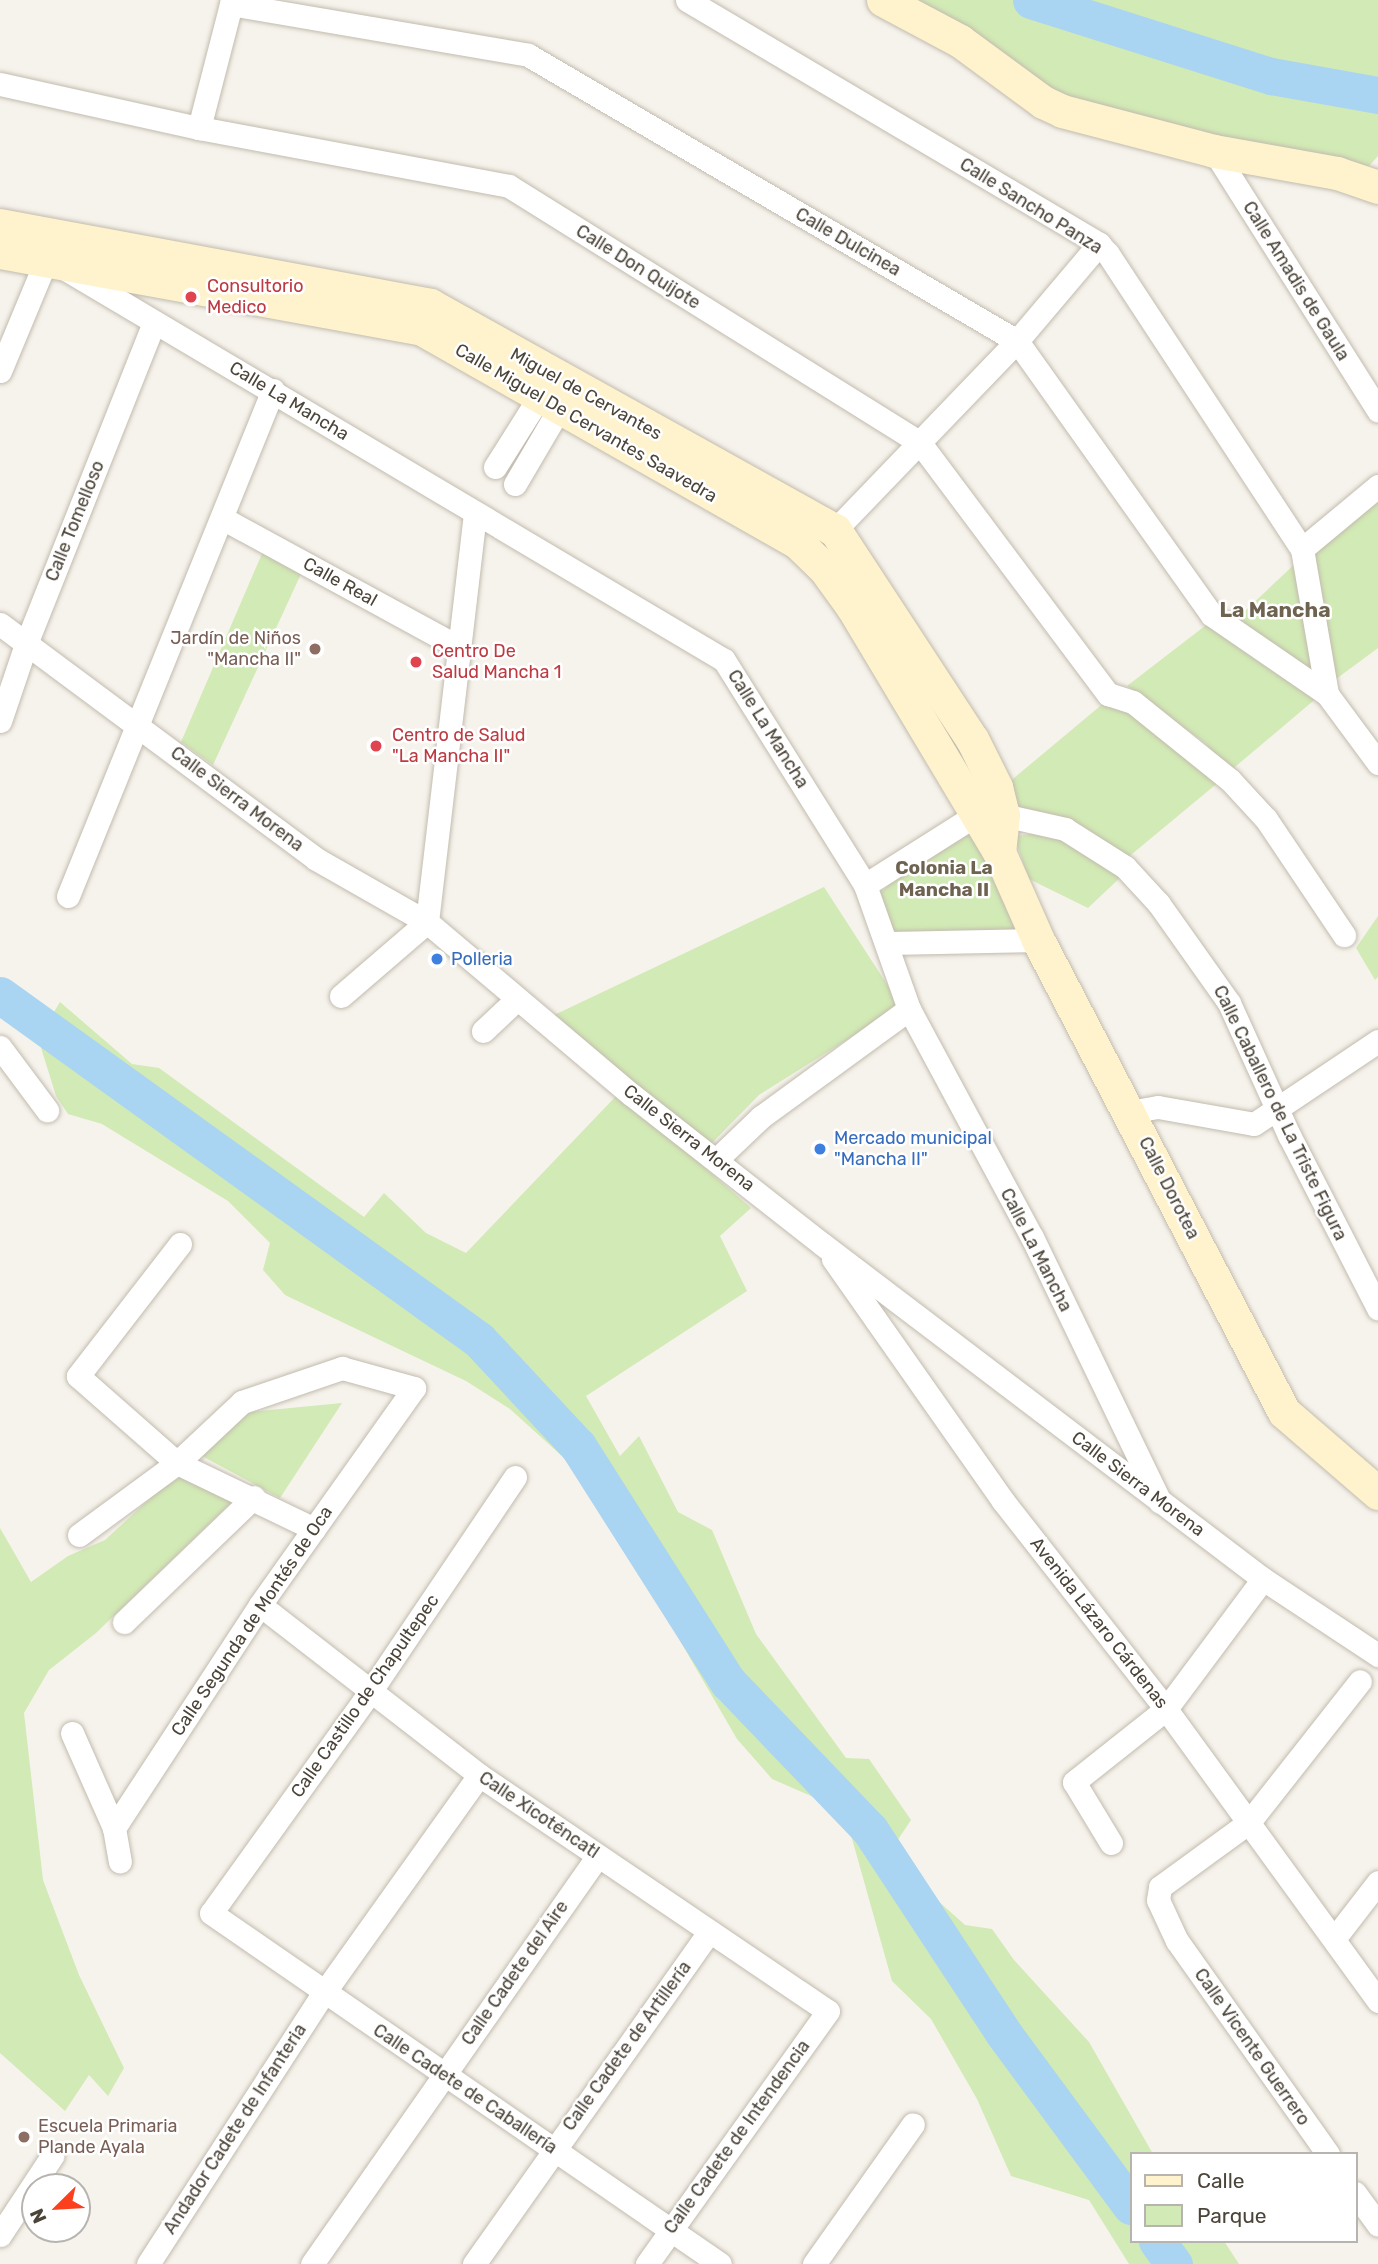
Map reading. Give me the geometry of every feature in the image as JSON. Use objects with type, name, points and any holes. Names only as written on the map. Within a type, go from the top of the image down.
[{"type":"main road","points":[[883,0],[960,41],[1043,102],[1214,151],[1337,173],[1378,187]]},
{"type":"main road","name":"Miguel de Cervantes","points":[[0,225],[430,305],[835,530],[972,739],[996,787],[988,816]]},
{"type":"main road","name":"Calle Miguel De Cervantes Saavedra","points":[[0,252],[47,258],[422,329],[797,542],[825,569],[853,608],[988,816]]},
{"type":"main road","name":"Calle Dorotea","points":[[988,816],[999,852],[1038,940],[1284,1412],[1378,1493]]},
{"type":"street","name":"Calle Sancho Panza","points":[[687,0],[1099,244],[1302,549]]},
{"type":"street","name":"Calle Dulcinea","points":[[199,128],[231,4],[528,55],[1017,341],[1212,615],[1327,694]]},
{"type":"street","name":"Calle Don Quijote","points":[[0,84],[199,128],[509,186],[920,443],[1108,694],[1133,702],[1195,747],[1266,819],[1344,935]]},
{"type":"street","name":"Calle Amadis de Gaula","points":[[1214,151],[1378,411]]},
{"type":"street","points":[[835,530],[1017,341],[1099,244]]},
{"type":"street","points":[[0,371],[47,258]]},
{"type":"street","name":"Calle La Mancha","points":[[47,258],[154,323],[273,390],[475,515],[724,660],[865,885],[889,943],[909,1009],[1032,1237],[1160,1502]]},
{"type":"street","name":"Calle Tomelloso","points":[[0,721],[26,644],[154,323]]},
{"type":"street","points":[[68,896],[135,724],[273,390]]},
{"type":"street","points":[[495,467],[549,403]]},
{"type":"street","points":[[515,484],[549,403]]},
{"type":"street","points":[[1378,486],[1302,549],[1327,694],[1378,763]]},
{"type":"street","points":[[341,996],[427,922],[457,646],[475,515]]},
{"type":"street","name":"Calle Real","points":[[222,517],[457,646]]},
{"type":"street","name":"Calle Sierra Morena","points":[[0,624],[316,859],[427,922],[516,1000],[822,1244],[920,1315],[1160,1502],[1263,1578],[1378,1655]]},
{"type":"street","points":[[865,885],[988,816]]},
{"type":"street","name":"Calle Caballero de La Triste Figura","points":[[988,816],[1065,829],[1125,867],[1159,904],[1229,1003],[1277,1108],[1378,1308]]},
{"type":"street","points":[[889,943],[1038,940]]},
{"type":"street","points":[[483,1031],[516,1000]]},
{"type":"street","points":[[717,1159],[761,1117],[909,1009]]},
{"type":"street","points":[[1129,1112],[1158,1107],[1254,1124],[1378,1041]]},
{"type":"street","points":[[0,1048],[47,1110]]},
{"type":"street","points":[[180,1244],[78,1376],[177,1463],[254,1497],[314,1529]]},
{"type":"street","name":"Avenida Lázaro Cárdenas","points":[[822,1244],[1003,1501],[1166,1709],[1378,2001]]},
{"type":"street","points":[[889,1337],[920,1315]]},
{"type":"street","name":"Calle Segunda de Montés de Oca","points":[[114,1828],[260,1605],[414,1388],[342,1368],[242,1402],[177,1463]]},
{"type":"street","points":[[79,1535],[177,1463]]},
{"type":"street","name":"Calle Castillo de Chapultepec","points":[[211,1913],[370,1692],[514,1477]]},
{"type":"street","points":[[124,1622],[254,1497]]},
{"type":"street","points":[[1111,1843],[1074,1782],[1166,1709],[1263,1578]]},
{"type":"street","name":"Calle Xicoténcatl","points":[[260,1605],[479,1775],[708,1933],[828,2011]]},
{"type":"street","points":[[1249,1822],[1360,1681]]},
{"type":"street","points":[[72,1733],[114,1828],[120,1861]]},
{"type":"street","name":"Andador Cadete de Infanteria","points":[[148,2264],[323,1994],[479,1775]]},
{"type":"street","name":"Calle Vicente Guerrero","points":[[1249,1822],[1160,1887],[1158,1900],[1163,1917],[1177,1941],[1327,2152]]},
{"type":"street","name":"Calle Cadete del Aire","points":[[312,2264],[598,1856]]},
{"type":"street","points":[[1334,1939],[1378,1882]]},
{"type":"street","name":"Calle Cadete de Caballería","points":[[211,1913],[323,1994],[720,2264]]},
{"type":"street","name":"Calle Cadete de Artillería","points":[[474,2264],[553,2148],[708,1933]]},
{"type":"street","name":"Calle Cadete de Intendencia","points":[[647,2264],[828,2011]]},
{"type":"street","points":[[814,2264],[913,2124]]},
{"type":"street","points":[[0,2235],[52,2156]]},
{"type":"street","points":[[1357,2196],[1378,2225]]},
{"type":"green space","points":[[893,0],[1378,0],[1378,156],[1369,166],[1168,129],[1076,103]]},
{"type":"green space","points":[[1378,495],[1378,648],[1332,682],[1310,551]]},
{"type":"green space","points":[[267,542],[306,563],[213,765],[181,742]]},
{"type":"green space","points":[[1299,560],[1319,682],[1229,626]]},
{"type":"green space","points":[[1210,622],[1319,696],[1229,772],[1205,743],[1127,686]]},
{"type":"green space","points":[[1105,702],[1130,707],[1220,781],[1126,859],[1007,806],[1008,783]]},
{"type":"green space","points":[[1041,833],[1077,844],[1124,874],[1088,908],[1029,879],[1014,836]]},
{"type":"green space","points":[[969,834],[985,851],[1016,932],[894,938],[880,893],[907,868]]},
{"type":"green space","points":[[824,887],[901,1006],[759,1095],[708,1147],[552,1016]]},
{"type":"green space","points":[[1378,916],[1378,977],[1375,980],[1356,948]]},
{"type":"green space","points":[[60,1002],[132,1064],[159,1068],[364,1217],[384,1193],[426,1233],[466,1253],[619,1093],[751,1208],[720,1236],[747,1291],[586,1396],[620,1456],[639,1436],[678,1512],[712,1530],[756,1634],[846,1758],[869,1759],[911,1820],[895,1844],[909,1875],[965,1925],[992,1929],[1014,1960],[1089,2042],[1152,2152],[1130,2152],[1130,2243],[1225,2243],[1239,2264],[1129,2264],[1089,2200],[1011,2176],[977,2099],[931,2019],[892,1981],[849,1828],[818,1799],[772,1779],[737,1739],[585,1477],[510,1409],[466,1381],[285,1295],[263,1270],[270,1243],[228,1201],[102,1124],[68,1114],[56,1096],[38,1038]]},
{"type":"green space","points":[[342,1403],[280,1498],[200,1455],[250,1412]]},
{"type":"green space","points":[[180,1471],[237,1497],[96,1633],[49,1670],[24,1713],[43,1880],[79,1975],[124,2068],[108,2096],[89,2075],[65,2111],[0,2053],[0,1528],[31,1582],[68,1556],[105,1540]]},
{"type":"waterway","points":[[1031,0],[1271,76],[1378,95]]},
{"type":"waterway","points":[[0,995],[479,1340],[578,1446],[728,1682],[870,1830],[1004,2034],[1130,2205]]},
{"type":"waterway","points":[[1158,2243],[1174,2264]]},
{"type":"place","name":"Consultorio Medico","points":[[191,297]]},
{"type":"place","name":"Jardín de Niños \"Mancha II\"","points":[[315,649]]},
{"type":"place","name":"Centro De Salud Mancha 1","points":[[416,662]]},
{"type":"place","name":"Centro de Salud \"La Mancha II\"","points":[[376,746]]},
{"type":"place","name":"Polleria","points":[[437,959]]},
{"type":"place","name":"Mercado municipal \"Mancha II\"","points":[[820,1149]]},
{"type":"place","name":"Escuela Primaria Plande Ayala","points":[[24,2137]]},
{"type":"district","name":"La Mancha","points":[[1275,610]]},
{"type":"district","name":"Colonia La Mancha II","points":[[944,879]]}]
